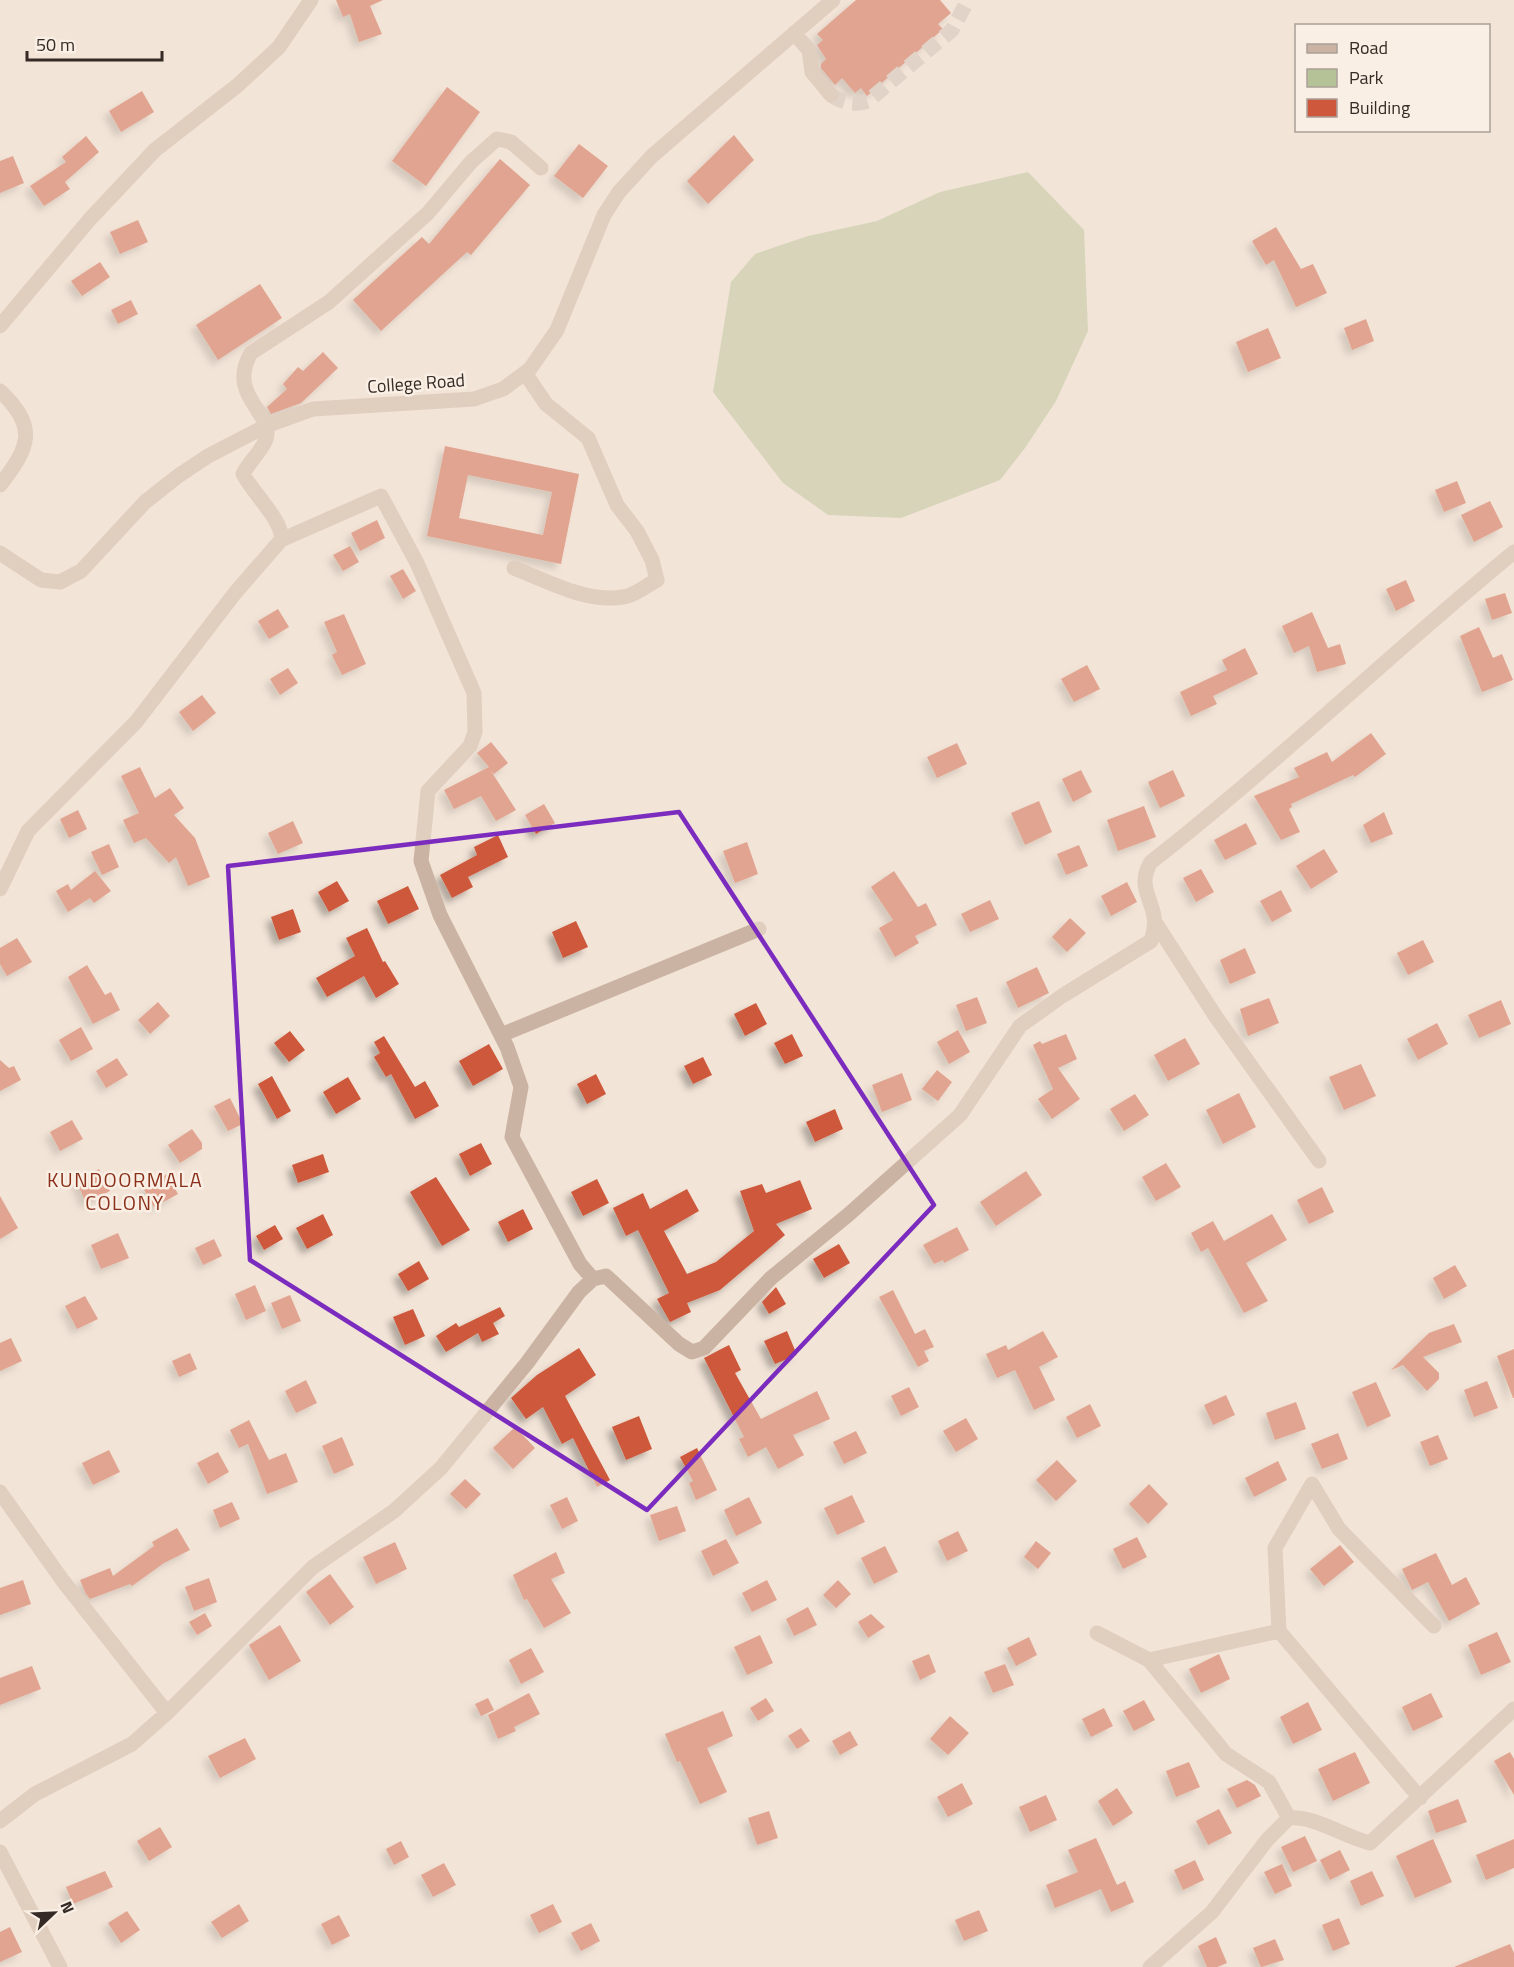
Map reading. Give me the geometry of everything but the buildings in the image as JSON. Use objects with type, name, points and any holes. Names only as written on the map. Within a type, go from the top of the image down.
[{"type":"street","points":[[0,326],[90,219],[155,150],[238,85],[271,54],[311,0]]},
{"type":"street","name":"College Road","points":[[0,553],[41,580],[60,582],[81,571],[145,502],[178,476],[216,452],[266,426],[314,409],[474,399],[504,389],[525,373],[557,330],[604,215],[619,192],[652,156],[833,0]]},
{"type":"street","points":[[794,33],[808,50],[812,72],[831,95]]},
{"type":"street","points":[[281,540],[282,532],[279,524],[250,489],[243,474],[266,440],[266,426],[248,397],[244,380],[244,366],[251,353],[329,302],[428,213],[471,162],[497,140],[511,142],[541,168]]},
{"type":"street","points":[[514,568],[573,593],[600,596],[624,597],[657,580],[652,560],[637,531],[617,505],[588,438],[546,404],[525,373]]},
{"type":"street","points":[[0,391],[17,408],[27,437],[20,460],[0,485]]},
{"type":"street","points":[[0,889],[28,831],[136,722],[235,593],[281,540],[381,496],[417,564],[474,693],[475,732],[470,746],[428,792],[421,861],[440,915],[501,1035],[521,1087],[512,1137],[580,1264],[593,1279]]},
{"type":"street","points":[[1319,1161],[1216,1017],[1157,925],[1144,886],[1144,873],[1151,862],[1228,801],[1446,608],[1514,552]]},
{"type":"street","points":[[0,1821],[35,1794],[132,1744],[313,1568],[394,1511],[441,1468],[527,1363],[579,1292],[593,1279],[606,1276],[679,1344],[692,1352],[704,1348],[771,1278],[848,1215],[960,1114],[1020,1026],[1062,996],[1150,941],[1157,925]]},
{"type":"street","points":[[501,1035],[759,929]]},
{"type":"street","points":[[1420,1798],[1279,1631],[1275,1548],[1312,1484],[1338,1529],[1434,1626]]},
{"type":"street","points":[[0,1492],[63,1581],[166,1713]]},
{"type":"street","points":[[1149,1660],[1279,1631]]},
{"type":"street","points":[[1097,1633],[1149,1660],[1226,1754],[1269,1782],[1289,1818]]},
{"type":"street","points":[[1150,1967],[1212,1912],[1267,1840],[1289,1818],[1305,1817],[1347,1837],[1370,1843],[1514,1709]]},
{"type":"street","points":[[0,1852],[60,1967]]},
{"type":"highlighted area","points":[[679,812],[934,1205],[647,1510],[250,1260],[228,866]]},
{"type":"green space","points":[[1028,172],[1084,230],[1088,331],[1056,401],[1025,448],[1000,480],[901,518],[828,515],[783,483],[713,392],[731,282],[755,254],[808,236],[877,221],[940,192]]},
{"type":"tunnel","points":[[831,95],[849,102],[868,101],[952,30],[968,0]]},
{"type":"district","name":"KUNDOORMALA COLONY","points":[[125,1190]]}]
